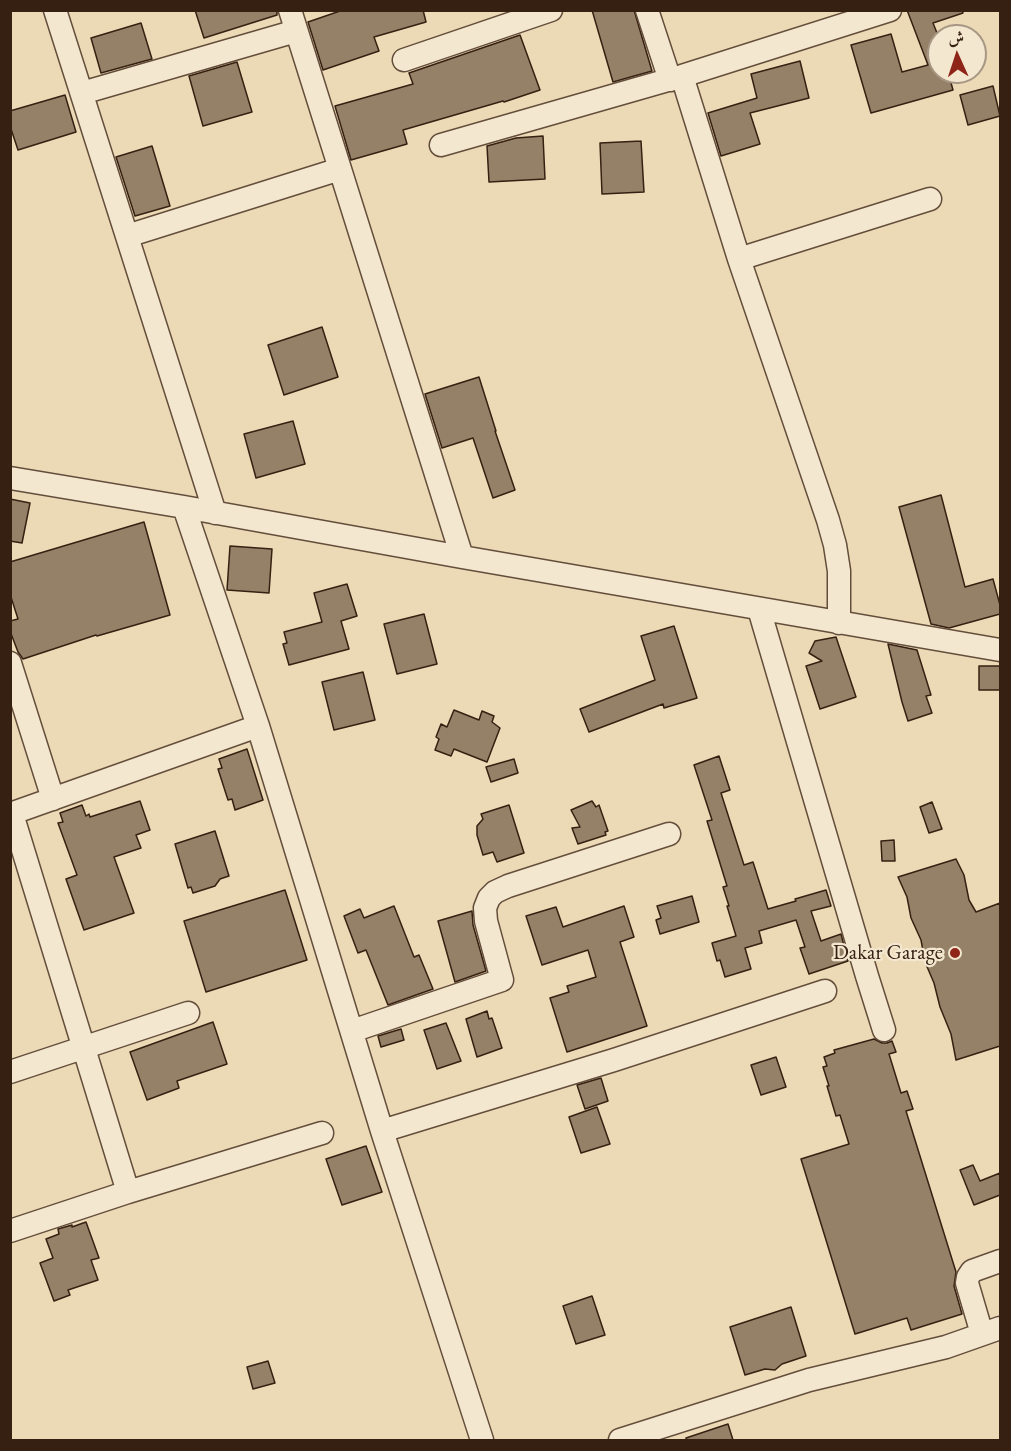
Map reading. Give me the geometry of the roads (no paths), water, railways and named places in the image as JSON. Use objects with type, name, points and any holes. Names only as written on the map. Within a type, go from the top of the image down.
[{"type":"street","points":[[56,10],[215,513]]},
{"type":"street","points":[[404,60],[551,10]]},
{"type":"street","points":[[647,10],[676,78],[824,509],[835,545],[839,571],[839,623]]},
{"type":"street","points":[[441,145],[676,78],[890,10]]},
{"type":"street","points":[[82,93],[293,21],[462,557]]},
{"type":"street","points":[[127,236],[340,169]]},
{"type":"street","points":[[739,259],[930,199]]},
{"type":"street","points":[[10,478],[1000,650]]},
{"type":"street","points":[[184,507],[258,726],[382,1131],[482,1440]]},
{"type":"street","points":[[759,609],[884,1030]]},
{"type":"street","points":[[10,663],[53,799]]},
{"type":"street","points":[[128,1192],[11,814],[258,726]]},
{"type":"street","points":[[352,1032],[502,980],[486,921],[485,908],[489,898],[495,892],[669,834]]},
{"type":"street","points":[[382,1131],[614,1060],[825,991]]},
{"type":"street","points":[[10,1072],[188,1013]]},
{"type":"street","points":[[10,1231],[128,1192],[322,1133]]},
{"type":"street","points":[[620,1440],[809,1380],[946,1347],[991,1331],[967,1282],[972,1270],[1000,1261]]},
{"type":"place","name":"Dakar Garage","points":[[955,953]]}]
